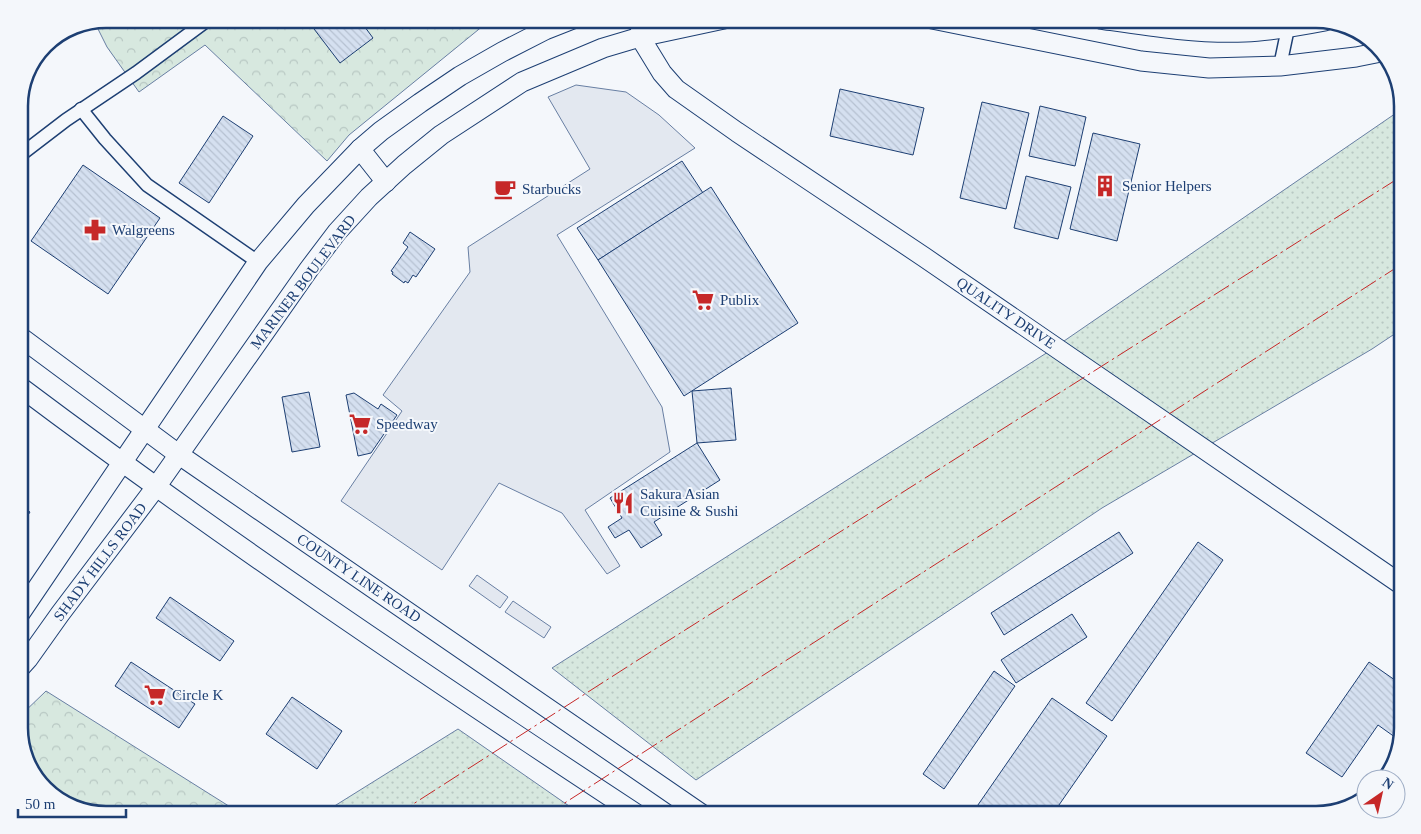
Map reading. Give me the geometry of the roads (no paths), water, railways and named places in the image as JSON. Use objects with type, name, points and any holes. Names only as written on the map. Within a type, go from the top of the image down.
[{"type":"main road","points":[[28,602],[258,262],[306,205],[381,131],[420,102],[502,52],[550,28]]},
{"type":"main road","name":"MARINER BOULEVARD","points":[[178,454],[337,232],[386,182],[440,135],[522,82],[603,48],[640,36],[680,28]]},
{"type":"main road","points":[[982,28],[1141,61],[1209,68],[1280,66],[1374,53]]},
{"type":"main road","points":[[1162,28],[1201,32],[1244,32],[1266,28]]},
{"type":"main road","name":"QUALITY DRIVE","points":[[640,36],[662,73],[676,89],[1394,579]]},
{"type":"main road","points":[[360,150],[386,182]]},
{"type":"main road","name":"COUNTY LINE ROAD","points":[[28,343],[178,454],[689,806]]},
{"type":"main road","points":[[28,393],[121,463],[333,611],[625,806]]},
{"type":"main road","name":"SHADY HILLS ROAD","points":[[28,659],[156,488],[178,454]]},
{"type":"street","points":[[28,149],[197,28]]},
{"type":"street","name":"QUALITY DRIVE","points":[[637,28],[640,36]]},
{"type":"street","points":[[1280,66],[1286,28]]},
{"type":"street","points":[[82,109],[105,139],[147,185],[258,262]]},
{"type":"place","name":"Senior Helpers","points":[[1105,186]]},
{"type":"place","name":"Starbucks","points":[[505,189]]},
{"type":"place","name":"Walgreens","points":[[95,230]]},
{"type":"place","name":"Publix","points":[[703,300]]},
{"type":"place","name":"Speedway","points":[[360,424]]},
{"type":"place","name":"Sakura Asian Cuisine & Sushi","points":[[623,503]]},
{"type":"place","name":"Circle K","points":[[155,695]]}]
